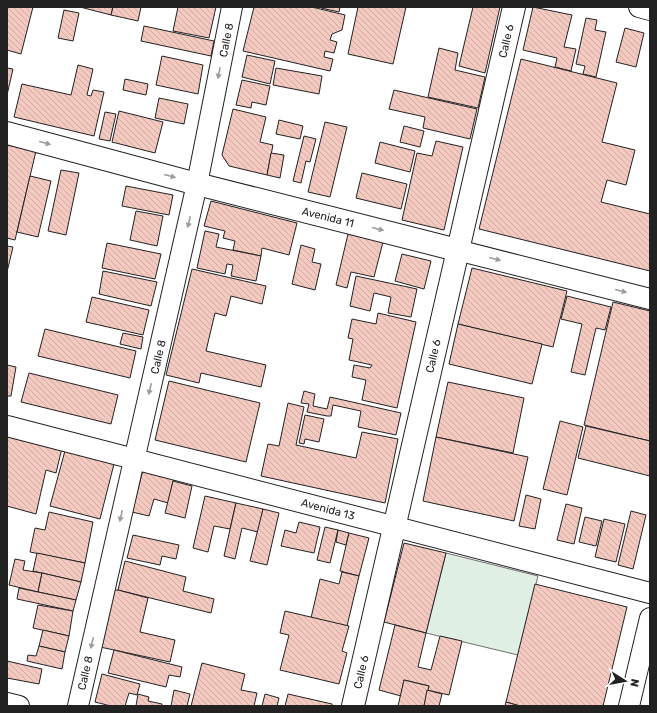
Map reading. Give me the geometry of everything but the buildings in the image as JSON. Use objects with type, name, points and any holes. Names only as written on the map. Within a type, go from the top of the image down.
[{"type":"main road","name":"Calle 6","points":[[353,706],[514,7]]},
{"type":"main road","name":"Avenida 11","points":[[7,133],[198,184],[458,250]]},
{"type":"street","name":"Calle 8","points":[[78,706],[198,184],[232,7]]},
{"type":"street","points":[[639,7],[650,10]]},
{"type":"street","name":"Avenida 11","points":[[458,250],[650,299]]},
{"type":"street","name":"Avenida 13","points":[[7,426],[650,593]]},
{"type":"street","points":[[629,706],[650,618]]},
{"type":"street","points":[[7,703],[19,706]]},
{"type":"green space","points":[[446,553],[538,576],[518,655],[426,633]]}]
